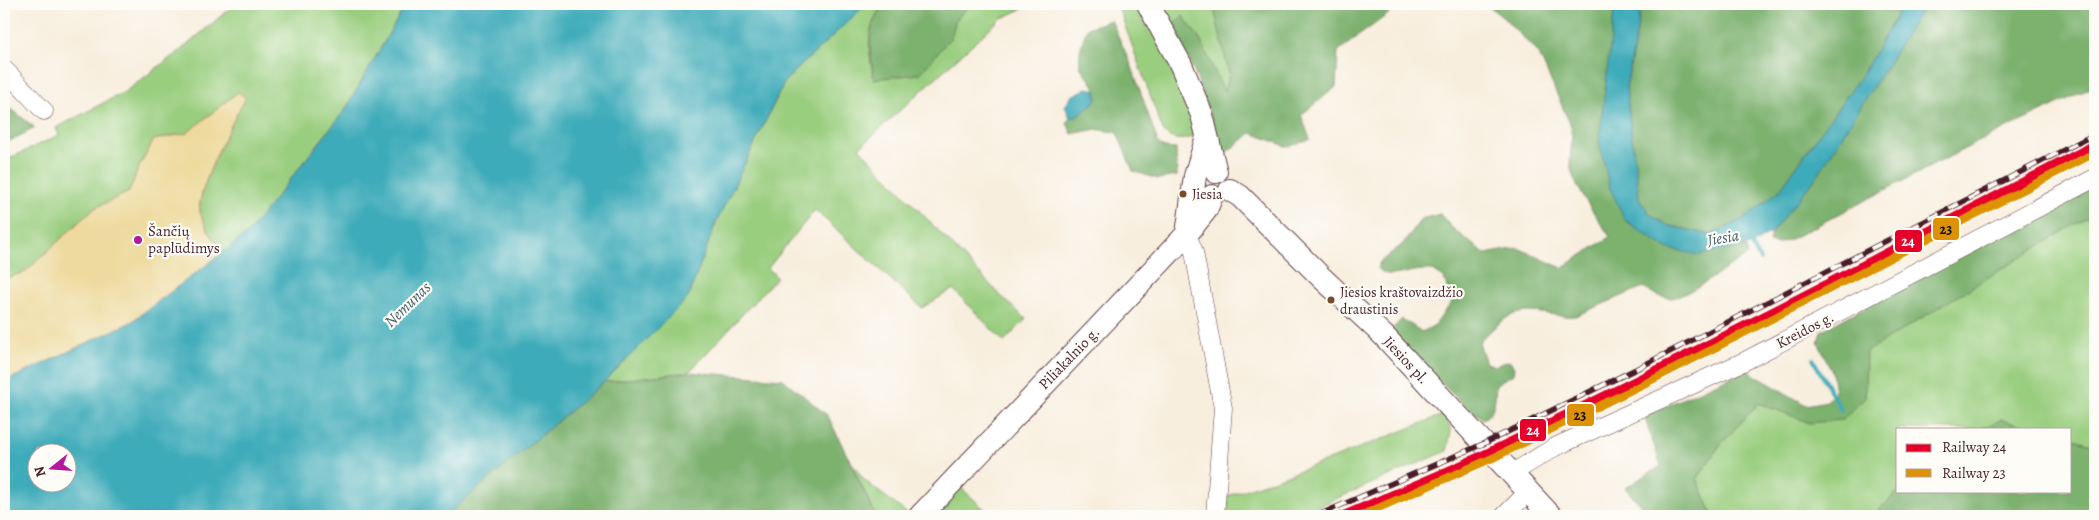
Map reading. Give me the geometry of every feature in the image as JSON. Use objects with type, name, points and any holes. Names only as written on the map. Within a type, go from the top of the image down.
[{"type":"main road","points":[[1148,4],[1181,65],[1202,115],[1207,137],[1195,176],[1187,234]]},
{"type":"main road","name":"Jiesios pl.","points":[[1207,137],[1216,172],[1227,175],[1230,182],[1221,193]]},
{"type":"main road","name":"Jiesios pl.","points":[[1221,193],[1240,196],[1302,259],[1384,336],[1551,516]]},
{"type":"main road","name":"Piliakalnio g.","points":[[920,516],[1187,234],[1221,193]]},
{"type":"street","points":[[4,69],[44,111]]},
{"type":"street","name":"Kreidos g.","points":[[1511,474],[1556,447],[1745,361],[2095,178]]},
{"type":"street","points":[[1187,234],[1194,252],[1223,408],[1215,516]]},
{"type":"street","points":[[1504,516],[1528,492]]},
{"type":"green space","points":[[235,4],[406,4],[345,110],[247,234],[223,253],[204,223],[200,212],[200,202],[216,155],[245,98],[238,92],[187,133],[154,140],[139,167],[129,192],[93,209],[25,272],[4,279],[4,161],[59,135],[56,128],[126,91],[181,50]]},
{"type":"green space","points":[[884,4],[871,30],[870,59],[874,79],[951,37],[956,19],[972,4],[1033,4],[1000,19],[859,148],[1000,295],[1026,319],[1004,342],[953,289],[922,308],[815,210],[768,268],[777,277],[689,372],[604,382],[688,298],[715,225],[785,81],[862,8]]},
{"type":"green space","points":[[884,4],[972,4],[956,19],[951,37],[920,74],[874,79],[870,49],[871,31],[873,22]]},
{"type":"green space","points":[[1117,4],[1136,4],[1141,11],[1178,76],[1197,129],[1195,136],[1177,139],[1170,137],[1163,131]]},
{"type":"green space","points":[[1160,4],[1213,4],[1229,74],[1224,92],[1199,38],[1183,17],[1172,25]]},
{"type":"green space","points":[[1213,4],[1402,4],[1338,51],[1336,87],[1301,115],[1310,139],[1288,147],[1252,133],[1224,154],[1196,76],[1172,25],[1183,16],[1199,38],[1224,91],[1229,74]]},
{"type":"green space","points":[[1486,4],[1615,4],[1607,79],[1609,186],[1625,219],[1666,248],[1732,248],[1746,246],[1748,255],[1698,287],[1678,297],[1663,297],[1643,287],[1575,316],[1527,312],[1508,317],[1481,339],[1479,343],[1486,363],[1496,366],[1506,361],[1511,362],[1514,368],[1513,374],[1496,384],[1493,409],[1483,419],[1461,402],[1388,333],[1402,319],[1422,332],[1435,325],[1452,302],[1444,278],[1434,271],[1427,270],[1389,274],[1378,268],[1380,262],[1404,243],[1421,219],[1440,214],[1452,228],[1485,254],[1518,248],[1562,268],[1610,237],[1582,194],[1573,176],[1570,164],[1571,126],[1539,54],[1507,21]]},
{"type":"green space","points":[[1642,4],[1903,4],[1863,73],[1779,191],[1745,218],[1710,235],[1666,225],[1649,213],[1639,198],[1626,87]]},
{"type":"green space","points":[[1925,4],[2095,4],[2095,86],[1974,144],[1789,240],[1776,244],[1769,242],[1771,233],[1817,176]]},
{"type":"green space","points":[[1111,20],[1132,67],[1158,143],[1164,148],[1176,149],[1177,176],[1158,179],[1133,171],[1117,133],[1096,129],[1072,134],[1067,123],[1070,118],[1078,115],[1097,94],[1082,69],[1079,58],[1087,28]]},
{"type":"green space","points":[[8,106],[35,128],[4,144],[4,110]]},
{"type":"green space","points":[[2095,183],[2095,212],[1866,352],[1865,398],[1842,420],[1810,423],[1759,403],[1720,445],[1697,479],[1713,516],[1651,516],[1625,488],[1661,466],[1644,416],[1746,370],[1806,405],[1827,401],[1835,392],[1832,372],[1818,342],[1821,331]]},
{"type":"green space","points":[[2095,212],[2095,445],[2072,439],[2072,428],[2031,428],[2001,420],[1982,428],[1896,428],[1896,492],[1898,492],[1872,516],[1713,516],[1697,479],[1720,445],[1759,403],[1810,423],[1865,398],[1865,352]]},
{"type":"green space","points":[[689,372],[783,379],[828,416],[874,512],[872,516],[445,516],[604,382]]},
{"type":"green space","points":[[1445,414],[1451,432],[1447,451],[1296,516],[1218,516],[1222,498],[1324,462]]},
{"type":"green space","points":[[2001,420],[2031,428],[1982,428]]},
{"type":"green space","points":[[2072,439],[2095,445],[2095,516],[1872,516],[1898,492],[2072,492]]},
{"type":"green space","points":[[848,457],[864,480],[910,516],[872,516],[874,512]]},
{"type":"green space","points":[[959,486],[992,516],[932,516]]},
{"type":"sand","name":"Šančių paplūdimys","points":[[238,92],[246,98],[209,173],[200,202],[200,212],[204,223],[223,253],[131,322],[4,382],[4,279],[25,272],[93,209],[129,192],[139,167],[154,140],[187,133]]},
{"type":"water","name":"Nemunas","points":[[406,4],[880,4],[862,8],[785,81],[715,225],[688,298],[604,382],[445,516],[4,516],[4,382],[131,322],[247,234],[345,110]]},
{"type":"water","points":[[1615,4],[1642,4],[1626,87],[1639,198],[1649,213],[1666,225],[1710,235],[1745,218],[1779,191],[1863,73],[1903,4],[1925,4],[1817,176],[1771,233],[1752,245],[1699,255],[1666,248],[1625,220],[1609,186],[1599,141]]},
{"type":"water","points":[[1087,88],[1096,90],[1097,100],[1078,115],[1070,118],[1065,106],[1072,96]]},
{"type":"waterway","points":[[1749,240],[1760,260]]},
{"type":"waterway","points":[[1813,359],[1841,410]]},
{"type":"railway","points":[[1316,516],[1483,444],[1638,368],[2095,134]]},
{"type":"rail line","name":"24","points":[[1341,516],[1473,459],[1644,376],[2095,144]]},
{"type":"rail line","name":"23","points":[[1360,516],[1495,457],[1660,376],[2095,153]]},
{"type":"place","name":"Jiesia","points":[[1183,194]]},
{"type":"place","name":"Šančių paplūdimys","points":[[138,240]]},
{"type":"place","name":"Jiesios kraštovaizdžio draustinis","points":[[1331,300]]}]
